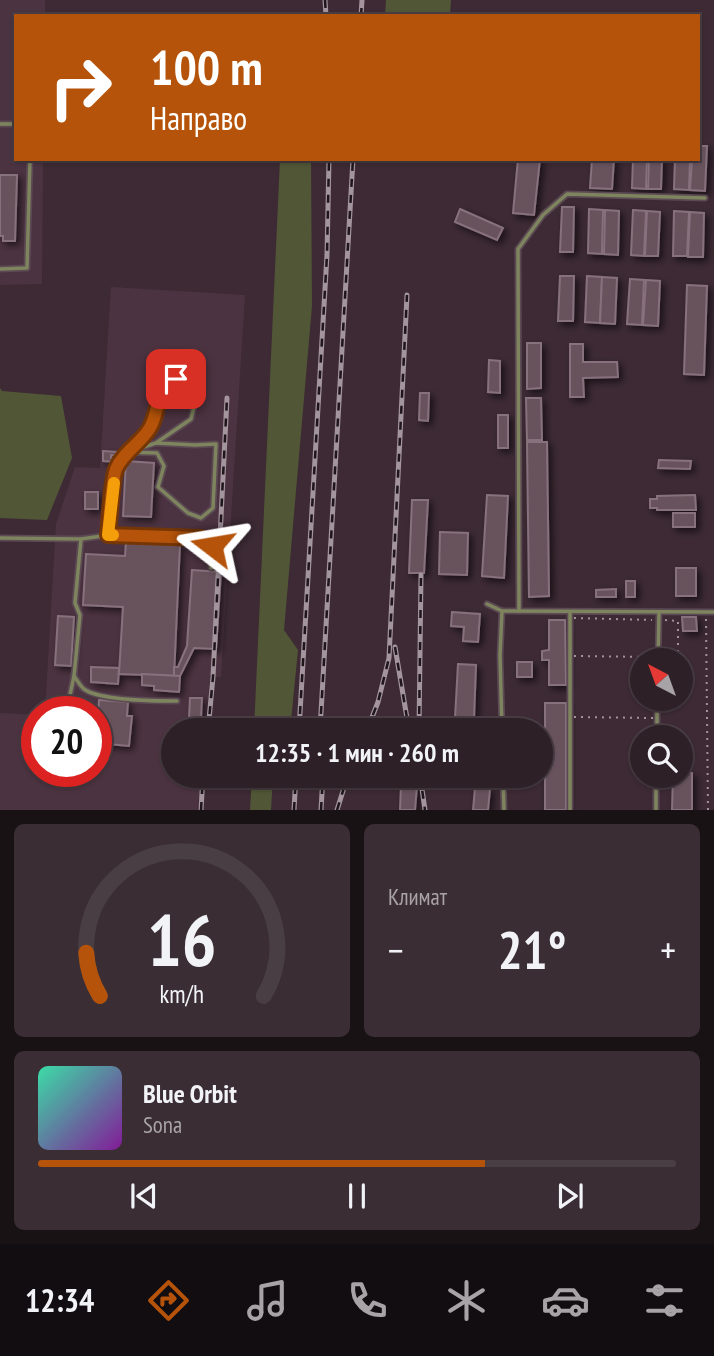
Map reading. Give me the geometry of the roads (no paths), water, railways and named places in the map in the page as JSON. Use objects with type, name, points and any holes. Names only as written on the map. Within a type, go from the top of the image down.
[{"type":"lane","points":[[0,269],[27,268],[30,161]]},
{"type":"lane","points":[[519,611],[518,249],[543,215],[567,194],[705,198]]},
{"type":"lane","points":[[108,535],[116,469],[128,452],[150,427],[156,405],[166,386],[176,379],[188,383],[195,403],[191,419],[156,443],[128,452]]},
{"type":"lane","points":[[128,452],[158,453],[164,466],[158,487],[188,513],[201,518],[213,508],[216,444],[156,443]]},
{"type":"lane","points":[[0,538],[81,539],[108,535],[201,538],[212,546],[211,568]]},
{"type":"lane","points":[[70,696],[80,615],[75,603],[81,539]]},
{"type":"lane","points":[[487,604],[502,611],[570,615],[714,612]]},
{"type":"lane","points":[[502,611],[502,718]]},
{"type":"lane","points":[[658,648],[659,613]]},
{"type":"lane","points":[[570,615],[570,810]]},
{"type":"lane","points":[[74,676],[85,690],[101,695],[144,701],[177,701]]},
{"type":"lane","points":[[503,788],[504,810]]},
{"type":"lane","points":[[656,788],[656,810]]},
{"type":"railway","points":[[325,0],[326,14]]},
{"type":"railway","points":[[361,14],[362,0]]},
{"type":"railway","points":[[300,718],[327,255],[329,161]]},
{"type":"railway","points":[[321,718],[353,161]]},
{"type":"railway","points":[[372,718],[389,658],[407,295]]},
{"type":"railway","points":[[209,718],[227,398]]},
{"type":"railway","points":[[419,718],[421,575]]},
{"type":"railway","points":[[395,647],[407,718]]},
{"type":"railway","points":[[201,810],[202,788]]},
{"type":"railway","points":[[294,810],[295,788]]},
{"type":"railway","points":[[321,810],[322,788]]},
{"type":"railway","points":[[337,810],[344,788]]},
{"type":"railway","points":[[422,788],[425,810]]}]
